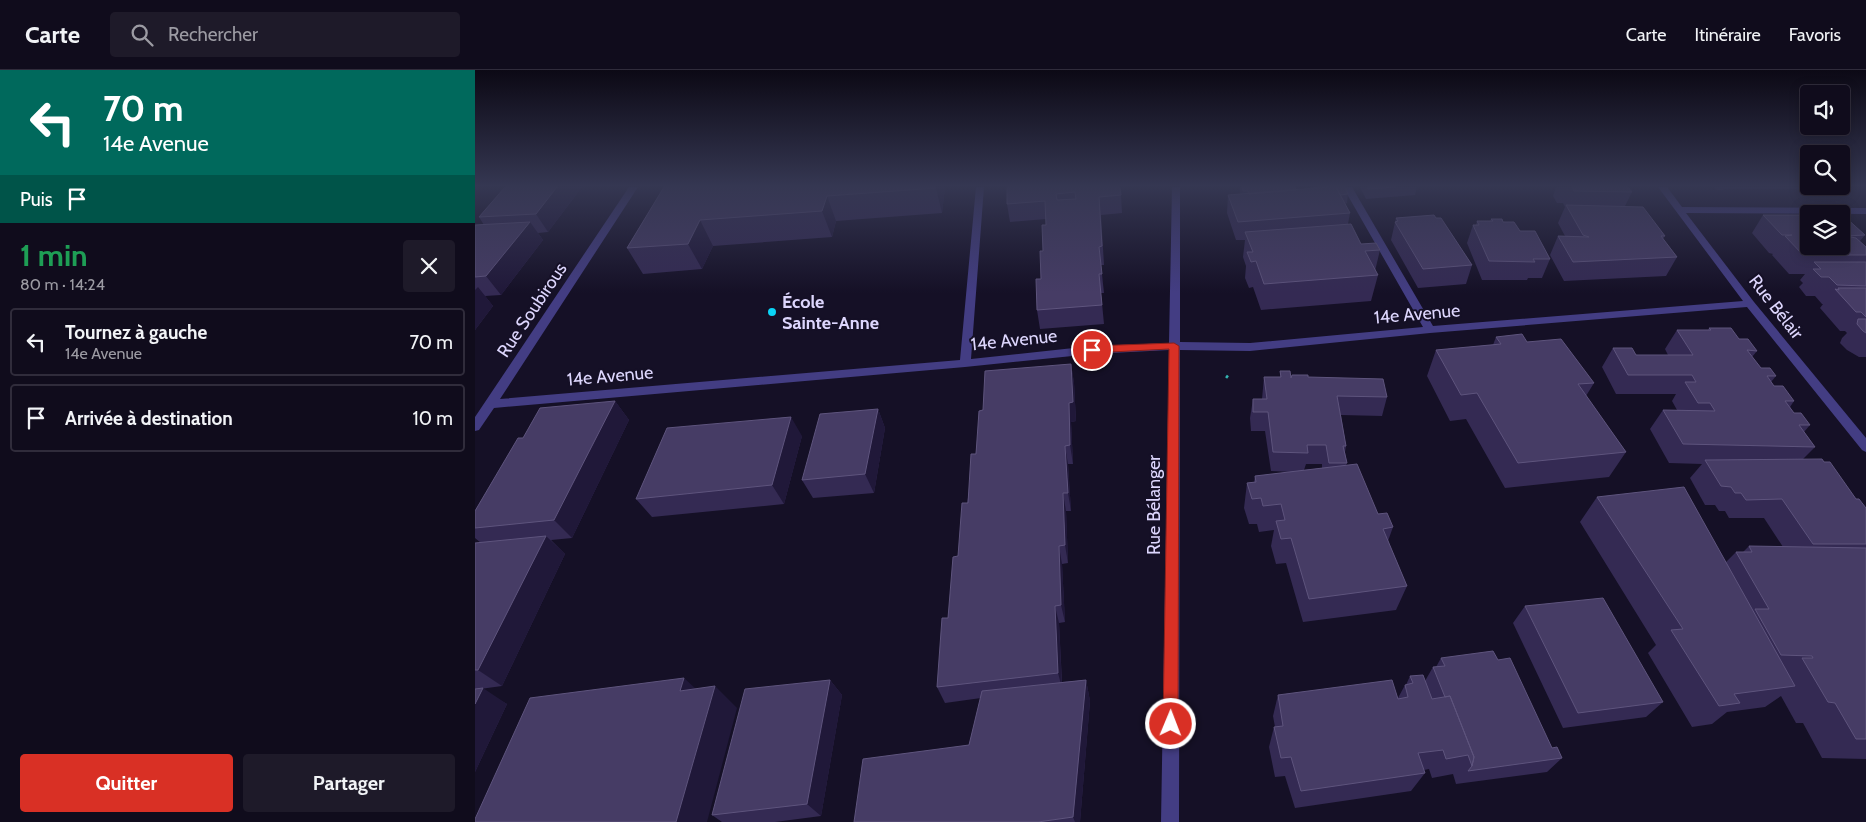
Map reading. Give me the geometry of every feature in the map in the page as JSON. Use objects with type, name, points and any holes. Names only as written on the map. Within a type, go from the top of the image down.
[{"type":"street","name":"Rue Soubirous","points":[[475,427],[611,222]]},
{"type":"street","points":[[965,363],[977,222]]},
{"type":"street","name":"Rue Bélanger","points":[[1170,822],[1175,222]]},
{"type":"street","points":[[1367,222],[1430,330]]},
{"type":"street","name":"Rue Bélair","points":[[1689,222],[1750,304],[1861,435],[1866,446]]},
{"type":"street","name":"14e Avenue","points":[[491,404],[965,363],[1092,350],[1174,346],[1251,348],[1430,330],[1750,304]]},
{"type":"path","points":[[1226,376],[1230,379]]},
{"type":"building","points":[[530,222],[486,276],[475,277],[475,225]]},
{"type":"building","points":[[643,222],[699,222],[688,244],[627,248]]},
{"type":"building","points":[[1046,222],[1101,222],[1102,246],[1099,247],[1102,274],[1099,274],[1102,305],[1037,310],[1036,279],[1041,279],[1040,251],[1043,251],[1042,225],[1046,225]]},
{"type":"building","points":[[1395,222],[1444,222],[1472,265],[1423,269]]},
{"type":"building","points":[[1478,222],[1514,222],[1520,231],[1535,231],[1550,259],[1533,259],[1535,262],[1489,261],[1473,225],[1479,225]]},
{"type":"building","points":[[1576,222],[1654,222],[1665,236],[1661,236],[1677,257],[1573,262],[1558,236],[1589,237],[1583,235]]},
{"type":"building","points":[[1770,222],[1800,222],[1800,252],[1785,236],[1792,235],[1782,235]]},
{"type":"building","points":[[1850,222],[1851,222],[1865,235],[1850,236]]},
{"type":"building","points":[[1351,224],[1361,244],[1376,243],[1380,250],[1365,251],[1378,275],[1264,284],[1256,261],[1251,262],[1247,252],[1253,252],[1245,232]]},
{"type":"building","points":[[1850,237],[1856,238],[1866,247],[1866,255],[1850,255]]},
{"type":"building","points":[[1814,262],[1866,262],[1866,286],[1837,285],[1829,277],[1821,277],[1813,269],[1821,269]]},
{"type":"building","points":[[1838,288],[1866,288],[1866,317],[1861,312],[1856,312],[1835,289],[1839,290]]},
{"type":"building","points":[[1858,319],[1866,319],[1866,333],[1857,324]]},
{"type":"building","points":[[1709,328],[1731,328],[1739,339],[1748,339],[1757,351],[1747,350],[1761,368],[1770,368],[1776,376],[1767,376],[1774,386],[1783,386],[1794,401],[1785,401],[1794,413],[1801,413],[1810,425],[1799,425],[1815,447],[1683,444],[1663,410],[1715,411],[1710,403],[1698,403],[1685,382],[1696,382],[1692,375],[1628,375],[1613,348],[1632,348],[1636,355],[1693,355],[1677,330],[1711,330]]},
{"type":"building","points":[[1522,334],[1527,342],[1561,339],[1594,383],[1578,384],[1626,452],[1518,463],[1477,393],[1461,395],[1436,350],[1501,344],[1496,337]]},
{"type":"building","points":[[1071,364],[1073,402],[1069,403],[1070,445],[1065,446],[1068,493],[1063,493],[1065,545],[1059,546],[1061,605],[1055,606],[1058,673],[937,687],[942,618],[948,618],[953,557],[958,556],[962,503],[968,503],[971,454],[976,454],[979,411],[983,410],[985,371]]},
{"type":"building","points":[[1280,371],[1290,371],[1291,378],[1292,375],[1308,375],[1308,377],[1383,379],[1387,397],[1337,396],[1346,446],[1343,446],[1347,463],[1329,463],[1326,445],[1307,445],[1308,453],[1273,452],[1268,412],[1253,412],[1253,399],[1267,399],[1264,377],[1281,377]]},
{"type":"building","points":[[615,401],[554,520],[475,528],[475,511],[518,438],[523,438],[540,408]]},
{"type":"building","points":[[878,409],[865,474],[802,480],[820,414]]},
{"type":"building","points":[[791,417],[772,485],[636,499],[667,428]]},
{"type":"building","points":[[1822,459],[1824,462],[1830,462],[1856,499],[1859,499],[1866,508],[1866,544],[1813,544],[1782,499],[1746,500],[1741,493],[1735,493],[1731,487],[1721,486],[1705,460]]},
{"type":"building","points":[[1357,464],[1378,514],[1387,513],[1393,527],[1383,529],[1407,586],[1309,599],[1291,538],[1281,539],[1276,521],[1285,520],[1281,504],[1263,506],[1261,498],[1252,499],[1247,483],[1256,482],[1255,476]]},
{"type":"building","points":[[1684,487],[1795,686],[1734,694],[1740,703],[1719,706],[1671,630],[1683,629],[1597,497]]},
{"type":"building","points":[[546,536],[478,670],[475,670],[475,543]]},
{"type":"building","points":[[1749,546],[1866,548],[1866,739],[1856,739],[1835,703],[1828,702],[1802,658],[1813,658],[1812,656],[1781,655],[1755,609],[1769,609],[1736,552],[1752,552]]},
{"type":"building","points":[[1603,598],[1663,702],[1578,713],[1525,606]]},
{"type":"building","points":[[1493,651],[1498,660],[1510,658],[1552,748],[1557,747],[1562,758],[1468,771],[1472,766],[1474,757],[1450,696],[1445,697],[1433,667],[1445,666],[1441,658]]},
{"type":"building","points":[[1423,675],[1432,699],[1450,696],[1474,757],[1472,766],[1468,755],[1446,759],[1443,750],[1418,753],[1425,773],[1301,791],[1291,757],[1281,758],[1274,727],[1283,726],[1278,695],[1392,680],[1398,699],[1408,697],[1405,685],[1413,683],[1410,676]]},
{"type":"building","points":[[684,678],[680,691],[715,686],[676,822],[475,822],[530,698]]},
{"type":"building","points":[[830,680],[807,804],[712,815],[745,689]]},
{"type":"building","points":[[1086,680],[1073,817],[1038,822],[854,822],[863,759],[969,745],[982,691]]},
{"type":"building","points":[[483,688],[475,704],[475,689]]},
{"type":"place","name":"École Sainte-Anne","points":[[772,312]]},
{"type":"route","points":[[1092,350],[1174,346],[1171,724]]}]
